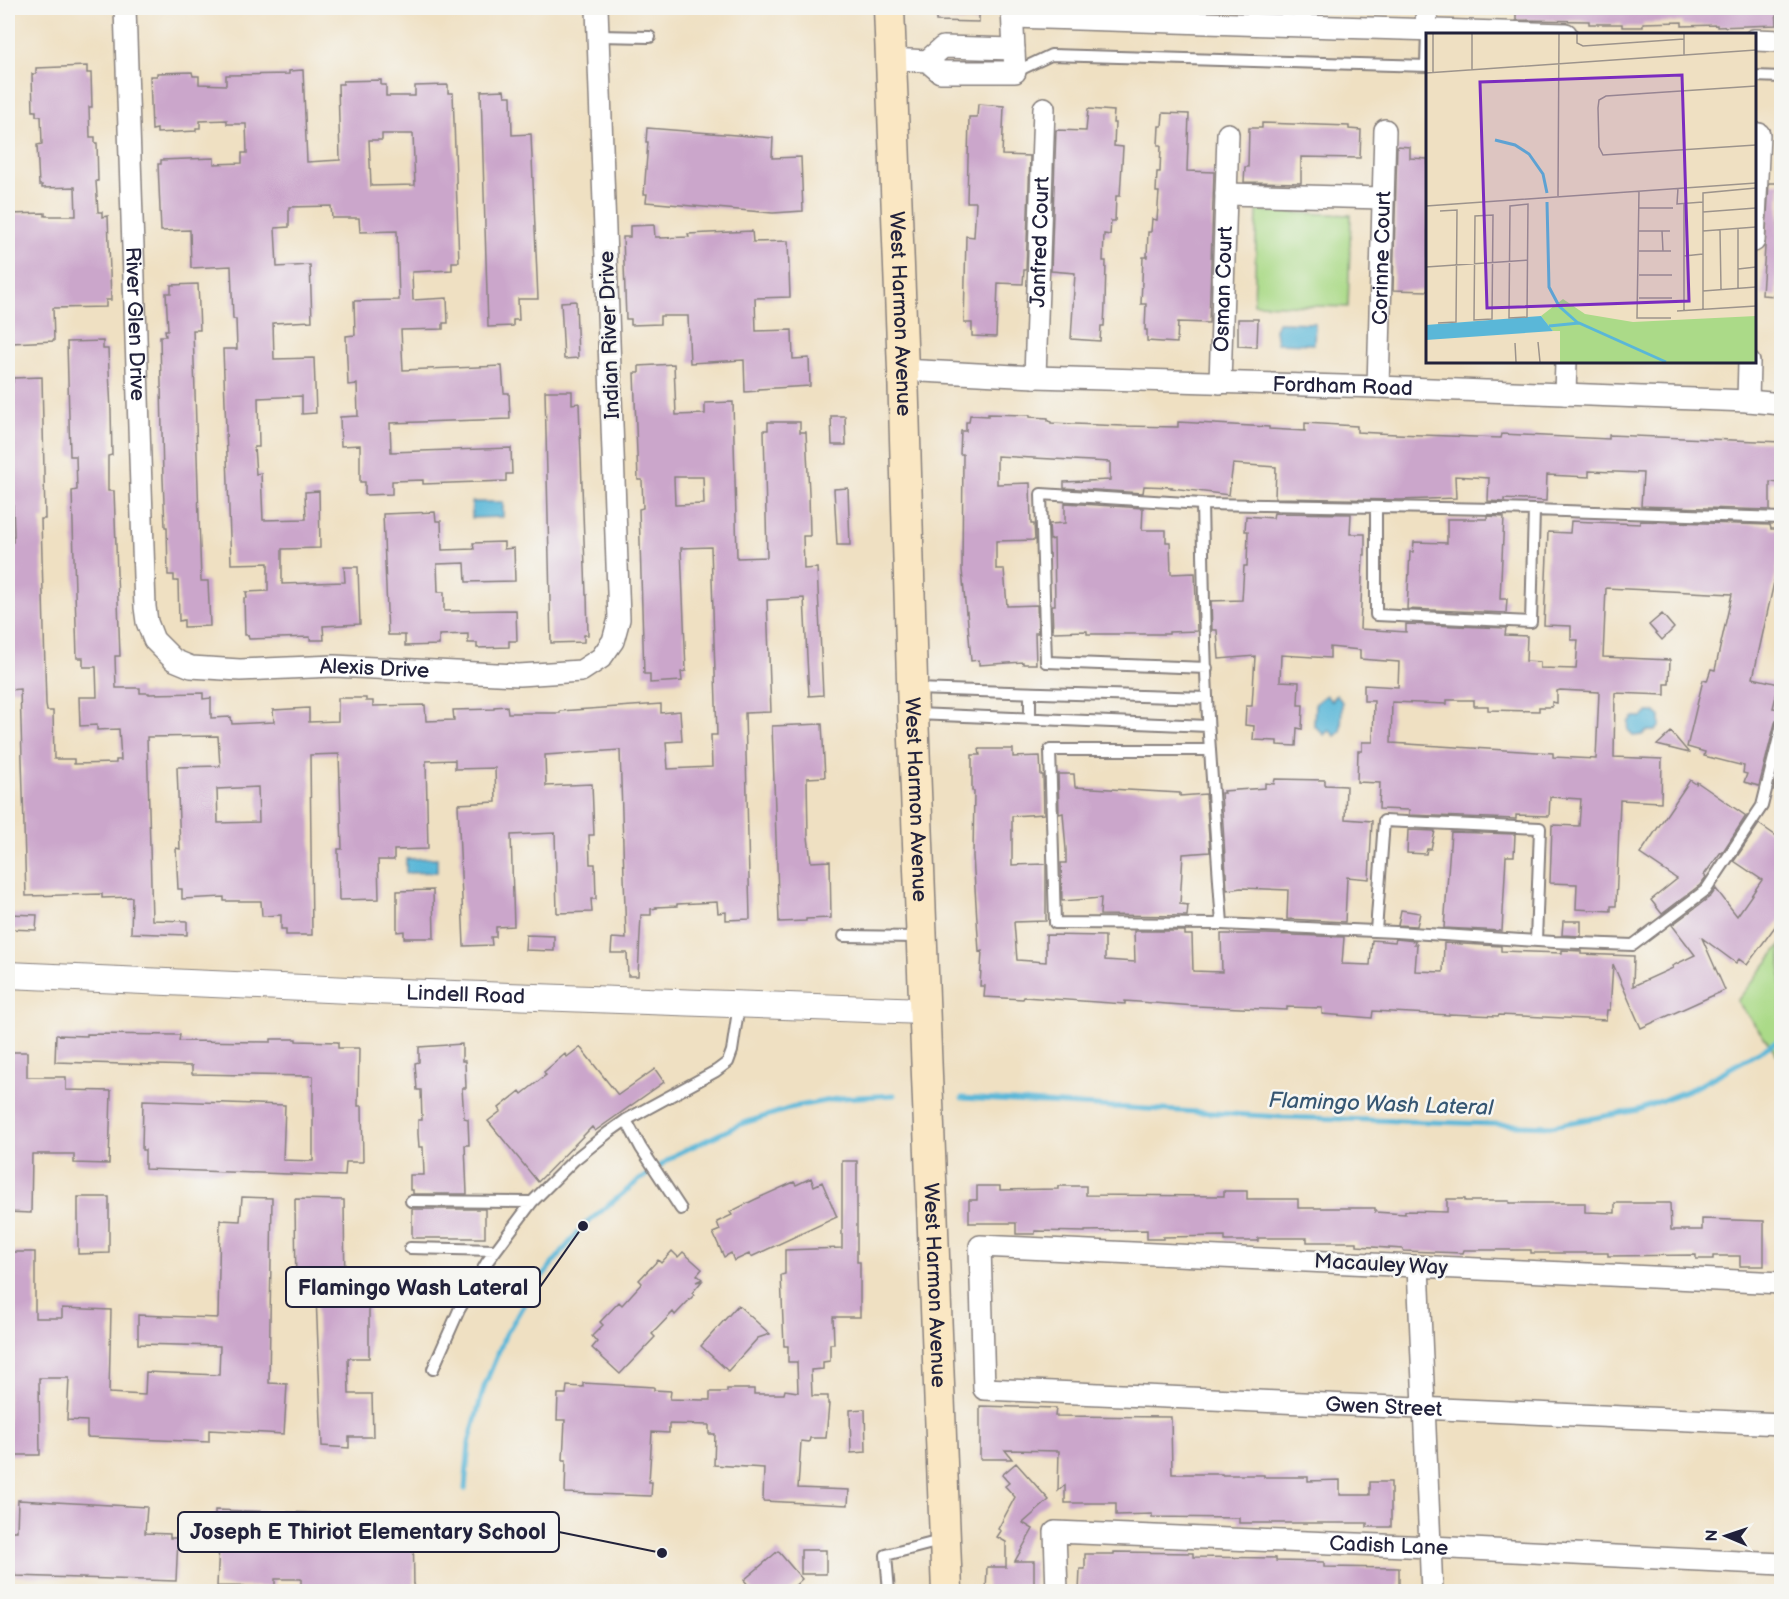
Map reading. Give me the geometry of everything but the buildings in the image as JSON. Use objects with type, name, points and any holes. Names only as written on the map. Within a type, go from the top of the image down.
[{"type":"main road","name":"West Harmon Avenue","points":[[889,8],[903,370],[912,701],[947,1592]]},
{"type":"street","name":"River Glen Drive","points":[[124,8],[145,607],[147,622],[154,640]]},
{"type":"street","name":"Indian River Drive","points":[[597,8],[619,619],[613,640],[601,658]]},
{"type":"street","points":[[1426,8],[1426,30]]},
{"type":"street","points":[[891,59],[927,61],[940,72],[1015,72],[1013,12],[1531,33]]},
{"type":"street","points":[[1756,40],[1782,41]]},
{"type":"street","points":[[927,61],[943,47],[1014,49]]},
{"type":"street","name":"Janfred Court","points":[[1035,377],[1044,108]]},
{"type":"street","name":"Corinne Court","points":[[1378,387],[1385,130]]},
{"type":"street","name":"Osman Court","points":[[1220,383],[1228,134]]},
{"type":"street","points":[[1756,214],[1759,134]]},
{"type":"street","points":[[1226,194],[1383,198]]},
{"type":"street","points":[[1565,394],[1566,363]]},
{"type":"street","points":[[1748,401],[1749,363]]},
{"type":"street","name":"Fordham Road","points":[[903,370],[1035,377],[1378,387],[1782,404]]},
{"type":"street","name":"Alexis Drive","points":[[154,640],[174,660],[191,667],[240,670],[334,666],[519,675],[581,671],[601,658]]},
{"type":"street","name":"Lindell Road","points":[[8,975],[924,1011]]},
{"type":"street","name":"Macauley Way","points":[[984,1389],[980,1246],[1782,1282]]},
{"type":"street","points":[[1418,1266],[1432,1592]]},
{"type":"street","name":"Gwen Street","points":[[984,1389],[1782,1424]]},
{"type":"street","name":"Cadish Lane","points":[[1057,1592],[1055,1532],[1782,1564]]},
{"type":"lane","points":[[1015,72],[1051,55],[1426,66],[1426,30]]},
{"type":"lane","points":[[598,36],[650,37]]},
{"type":"lane","points":[[1756,76],[1782,77]]},
{"type":"lane","points":[[1207,668],[1046,662],[1041,494],[1202,504],[1534,510],[1782,518]]},
{"type":"lane","points":[[1202,504],[1208,726],[1222,924]]},
{"type":"lane","points":[[1376,507],[1376,615],[1531,622],[1534,510]]},
{"type":"lane","points":[[1030,693],[1030,718]]},
{"type":"lane","points":[[912,701],[1030,693],[1207,698]]},
{"type":"lane","points":[[912,701],[1030,718],[1208,726]]},
{"type":"lane","points":[[1210,750],[1050,750],[1055,923],[1222,924],[1633,945],[1706,890],[1762,806],[1782,725]]},
{"type":"lane","points":[[1377,931],[1384,822],[1540,828],[1536,941]]},
{"type":"lane","points":[[844,936],[921,937]]},
{"type":"lane","points":[[433,1369],[459,1310],[487,1262],[532,1202],[574,1160],[609,1132],[728,1062],[732,1051],[739,1004]]},
{"type":"lane","points":[[626,1120],[681,1209]]},
{"type":"lane","points":[[411,1201],[532,1202]]},
{"type":"lane","points":[[410,1248],[496,1250]]},
{"type":"lane","points":[[889,1592],[886,1555],[945,1540]]},
{"type":"green space","points":[[1257,211],[1351,215],[1348,307],[1254,304]]},
{"type":"green space","points":[[1781,945],[1781,1060],[1737,1001]]},
{"type":"water","points":[[1278,322],[1315,323],[1314,344],[1277,343],[1275,330]]},
{"type":"water","points":[[472,502],[503,502],[503,517],[472,518]]},
{"type":"water","points":[[1336,694],[1342,702],[1341,731],[1335,736],[1329,730],[1324,735],[1314,725],[1315,704],[1326,695],[1331,701]]},
{"type":"water","points":[[1648,712],[1656,712],[1660,717],[1660,726],[1655,731],[1647,731],[1642,735],[1634,736],[1628,730],[1629,722],[1634,717],[1642,717]]},
{"type":"water","points":[[437,858],[437,872],[406,873],[406,859]]},
{"type":"waterway","name":"Flamingo Wash Lateral","points":[[962,1098],[1282,1117],[1551,1126],[1638,1110],[1698,1086],[1782,1039]]},
{"type":"waterway","name":"Flamingo Wash Lateral","points":[[465,1489],[469,1443],[484,1387],[505,1336],[536,1284],[583,1226],[638,1181],[677,1154],[741,1124],[798,1106],[842,1098],[894,1095]]},
{"type":"place","name":"Flamingo Wash Lateral","points":[[583,1226]]},
{"type":"place","name":"Joseph E Thiriot Elementary School","points":[[662,1553]]}]
